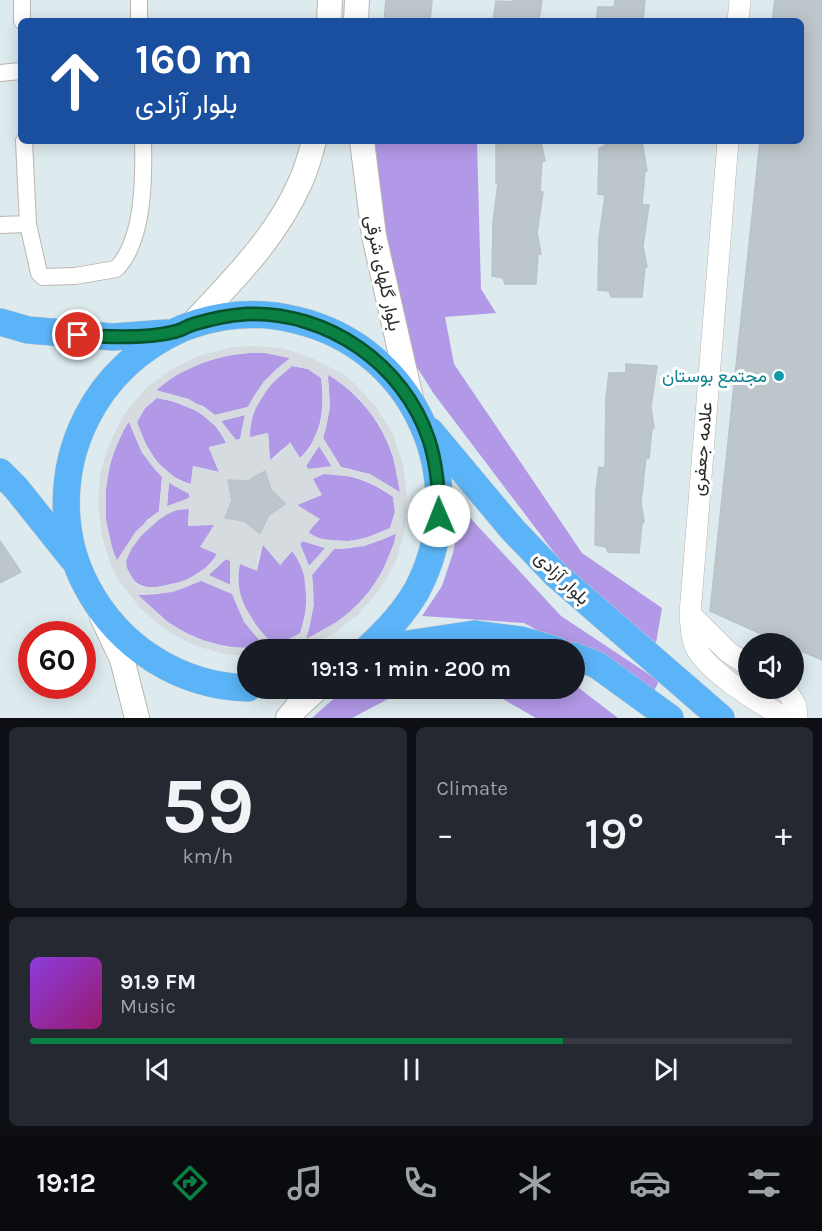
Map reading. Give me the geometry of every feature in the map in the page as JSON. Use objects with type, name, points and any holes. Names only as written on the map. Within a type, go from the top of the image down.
[{"type":"main road","points":[[329,18],[330,0]]},
{"type":"main road","points":[[356,18],[357,0]]},
{"type":"main road","points":[[76,563],[68,525],[67,486],[74,448],[99,395],[125,365],[156,342],[182,329],[245,266],[277,225],[300,184],[313,144]]},
{"type":"main road","name":"بلوار گلهای شرقی","points":[[362,144],[374,236],[417,412]]},
{"type":"main road","points":[[0,322],[28,330],[113,337],[182,329],[229,316],[258,314],[287,317],[325,328],[374,359],[401,387],[417,412],[429,439],[438,477],[439,496],[436,536],[424,573],[406,607],[379,639]]},
{"type":"main road","name":"بلوار آزادی","points":[[417,412],[512,529],[555,574],[721,718]]},
{"type":"main road","points":[[0,472],[16,488],[76,563],[122,660],[136,718]]},
{"type":"main road","points":[[93,599],[124,637],[146,655],[199,681],[237,687]]},
{"type":"main road","points":[[441,639],[474,634],[512,639]]},
{"type":"main road","points":[[585,660],[597,665],[670,718]]},
{"type":"main road","points":[[288,718],[305,699]]},
{"type":"street","points":[[22,0],[22,18]]},
{"type":"street","points":[[139,0],[139,18]]},
{"type":"street","points":[[738,18],[740,0]]},
{"type":"street","points":[[0,73],[18,71]]},
{"type":"street","points":[[24,144],[28,224],[39,273],[43,277],[75,276],[116,269],[133,239],[140,214],[142,144]]},
{"type":"street","name":"علامه جعفری","points":[[728,144],[690,615],[694,645],[704,660],[751,697],[785,718]]},
{"type":"street","points":[[0,225],[28,224]]},
{"type":"street","points":[[690,615],[723,648],[738,658]]},
{"type":"street","points":[[792,699],[796,706],[797,718]]},
{"type":"shaded area","points":[[375,144],[477,144],[481,289],[496,313],[445,317],[454,364],[582,553],[662,608],[656,643],[568,571],[434,394],[397,336]]},
{"type":"shaded area","points":[[249,346],[282,348],[312,358],[341,373],[354,383],[376,407],[393,434],[403,465],[407,497],[405,530],[396,561],[380,589],[359,614],[323,639],[306,639],[289,639],[300,633],[307,605],[304,575],[300,561],[292,551],[280,565],[263,545],[258,558],[257,571],[240,564],[237,576],[244,605],[259,630],[268,639],[258,639],[244,622],[232,594],[201,581],[173,592],[138,595],[169,623],[195,638],[225,647],[237,647],[237,655],[224,654],[193,645],[164,629],[140,608],[112,568],[102,537],[98,505],[100,473],[110,442],[125,413],[146,388],[172,369],[201,355],[233,347]],"holes":[[[265,353],[290,358],[264,381],[248,407],[215,415],[189,399],[156,390],[176,375],[204,362],[234,354]],[[292,366],[308,369],[321,378],[323,393],[321,422],[309,450],[300,458],[290,442],[282,452],[270,460],[268,433],[250,437],[250,425],[254,411],[270,385]],[[328,374],[360,399],[379,424],[392,452],[400,492],[370,474],[341,467],[323,438],[330,408]],[[157,398],[172,401],[199,412],[221,431],[226,443],[209,447],[219,472],[193,466],[191,484],[179,481],[157,462],[148,450],[137,422],[145,408]],[[245,415],[240,439],[236,440],[221,421]],[[129,422],[142,453],[162,477],[159,511],[136,531],[117,560],[106,520],[106,489],[111,459],[123,430]],[[319,446],[332,466],[308,469],[306,466]],[[324,474],[354,477],[381,488],[393,497],[395,512],[390,528],[363,539],[348,541],[319,539],[308,532],[320,519],[297,505],[322,495],[313,479]],[[169,483],[189,494],[189,498],[167,506]],[[189,509],[188,526],[214,525],[200,547],[217,554],[210,565],[185,581],[156,587],[141,587],[135,583],[126,561],[141,536],[163,516],[177,510]],[[396,533],[382,572],[365,598],[342,619],[306,639],[314,605],[312,575],[334,549],[365,546]],[[302,541],[325,548],[309,566],[300,544]],[[226,559],[230,561],[230,585],[209,575]]]},
{"type":"shaded area","points":[[249,353],[265,353],[291,358],[266,380],[248,407],[215,415],[203,406],[155,391],[177,375],[199,364]]},
{"type":"shaded area","points":[[292,366],[308,369],[321,378],[320,421],[313,441],[300,458],[290,443],[270,460],[268,433],[250,438],[253,416],[262,397],[275,380]]},
{"type":"shaded area","points":[[327,374],[356,397],[378,424],[393,457],[400,493],[372,477],[341,467],[323,438],[329,406]]},
{"type":"shaded area","points":[[157,398],[178,403],[198,412],[221,433],[226,443],[209,448],[219,472],[193,466],[191,484],[172,475],[156,461],[137,422],[145,408]]},
{"type":"shaded area","points":[[245,415],[240,439],[236,440],[221,421]]},
{"type":"shaded area","points":[[129,421],[142,451],[162,477],[159,511],[147,520],[117,561],[107,526],[106,490],[113,454]]},
{"type":"shaded area","points":[[319,446],[332,467],[308,469],[306,466]]},
{"type":"shaded area","points":[[324,474],[343,475],[360,480],[393,497],[395,512],[390,528],[349,541],[328,540],[308,533],[319,519],[297,505],[321,495],[312,479]]},
{"type":"shaded area","points":[[169,482],[190,494],[189,498],[167,507]]},
{"type":"shaded area","points":[[189,508],[188,526],[215,524],[201,547],[217,554],[204,569],[183,581],[157,587],[140,585],[126,567],[127,556],[131,548],[137,539],[161,518],[176,510]]},
{"type":"shaded area","points":[[462,509],[561,616],[659,681],[653,693],[585,656],[585,639],[553,639],[524,623],[422,616],[442,586],[453,553]]},
{"type":"shaded area","points":[[397,533],[392,551],[375,583],[352,610],[323,631],[306,639],[313,607],[312,575],[334,549],[366,545]]},
{"type":"shaded area","points":[[302,541],[326,548],[309,566],[300,544]]},
{"type":"shaded area","points":[[263,544],[280,565],[292,551],[303,570],[305,580],[305,613],[300,634],[289,639],[268,639],[255,624],[244,606],[238,575],[240,564],[257,570]]},
{"type":"shaded area","points":[[226,559],[230,561],[231,585],[208,575]]},
{"type":"shaded area","points":[[201,580],[233,594],[246,623],[259,639],[237,639],[237,647],[212,643],[180,630],[165,620],[138,595],[170,592]]},
{"type":"shaded area","points":[[585,693],[618,718],[536,718],[503,699],[585,699]]},
{"type":"shaded area","points":[[333,699],[388,699],[352,718],[312,718]]},
{"type":"building","points":[[386,0],[432,0],[430,18],[384,18]]},
{"type":"building","points":[[512,0],[542,0],[539,18],[493,18],[496,1],[512,2]]},
{"type":"building","points":[[615,0],[645,0],[643,18],[596,18],[598,7],[614,7]]},
{"type":"building","name":"مجتمع بوستان","points":[[775,0],[822,0],[822,660],[804,652],[804,633],[759,633],[710,611],[760,144],[804,144],[804,18],[772,18]]},
{"type":"building","points":[[496,144],[542,144],[545,161],[542,161],[540,191],[543,192],[537,233],[541,254],[538,254],[536,284],[505,284],[503,278],[492,276],[493,223],[498,183],[496,183]]},
{"type":"building","points":[[605,144],[642,144],[647,171],[645,171],[642,205],[649,205],[643,246],[647,267],[645,267],[642,297],[611,297],[609,291],[598,290],[599,238],[605,195],[598,194],[599,148]]},
{"type":"building","points":[[626,364],[657,366],[651,407],[654,428],[652,428],[649,458],[646,458],[641,502],[644,522],[642,523],[639,553],[608,552],[606,547],[595,545],[596,490],[599,467],[605,468],[606,398],[609,373],[626,373]]},
{"type":"building","points":[[265,471],[271,490],[285,504],[269,515],[260,533],[244,521],[225,518],[232,500],[228,480],[248,481]]},
{"type":"building","points":[[0,541],[21,572],[0,583]]},
{"type":"place","name":"مجتمع بوستان","points":[[779,376]]},
{"type":"route","points":[[78,335],[113,337],[173,332],[210,319],[248,314],[287,317],[325,328],[359,347],[374,359],[401,387],[412,404],[429,439],[434,458],[438,477],[439,516]]}]
